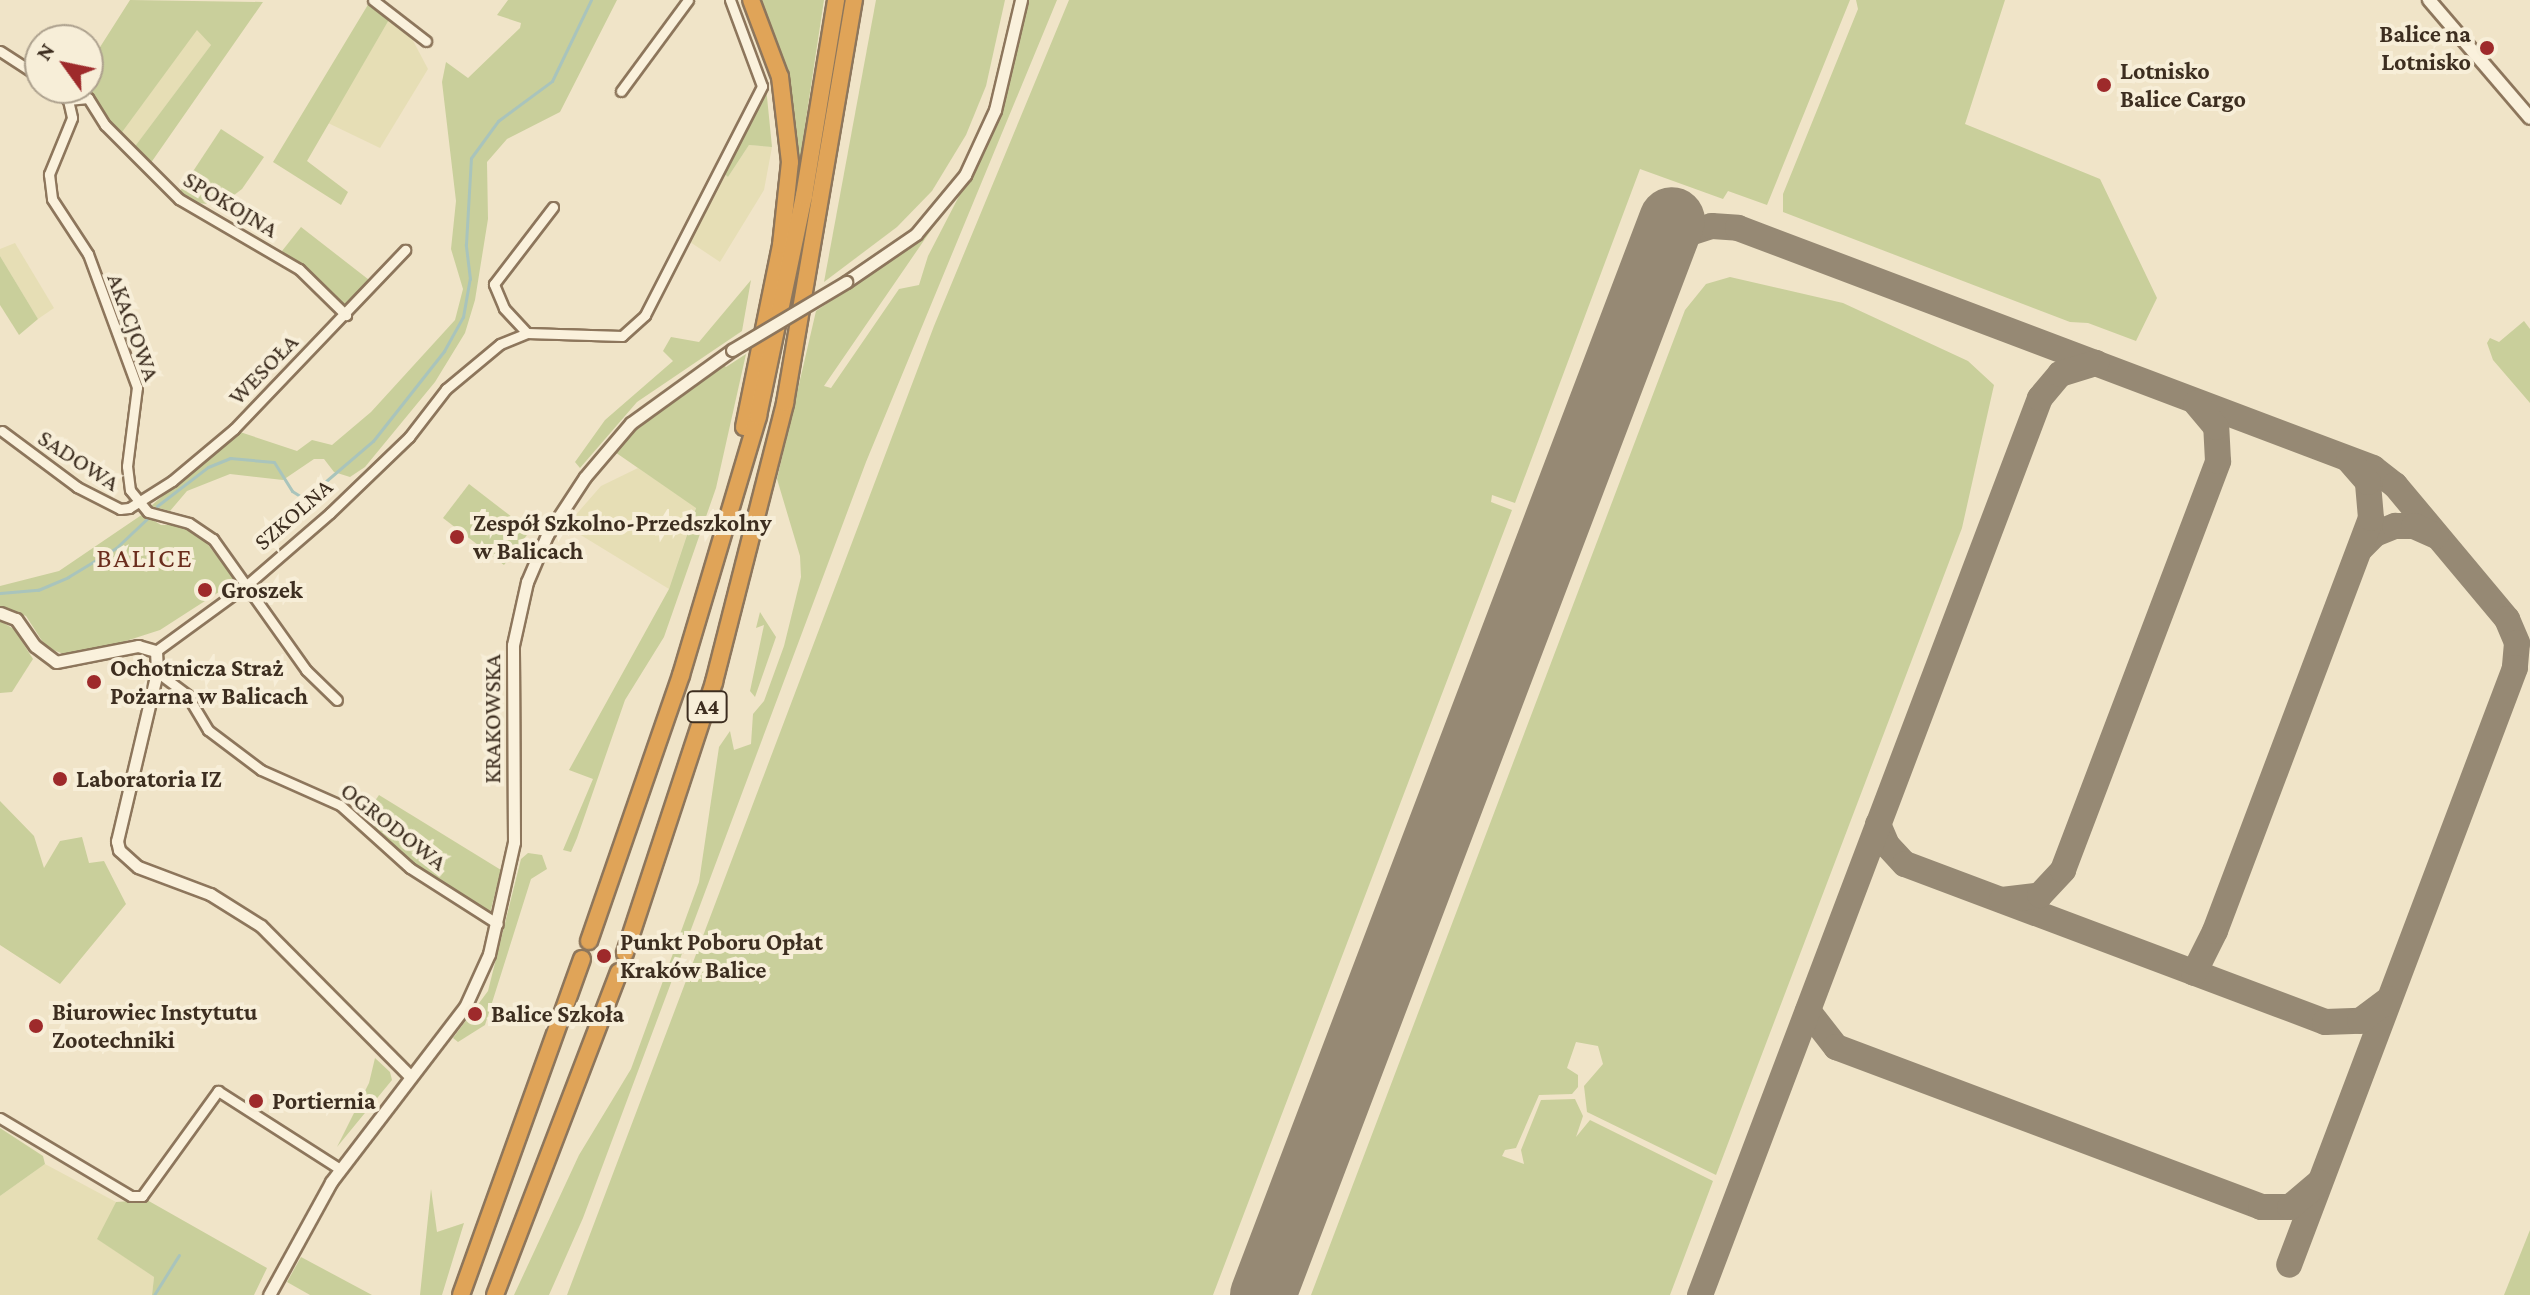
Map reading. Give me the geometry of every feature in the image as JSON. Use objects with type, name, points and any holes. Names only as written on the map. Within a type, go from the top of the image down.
[{"type":"highway","name":"A4","points":[[733,492],[781,245],[790,162],[780,77],[751,0]]},
{"type":"highway","name":"A4","points":[[589,941],[681,675],[772,354],[836,0]]},
{"type":"highway","name":"A4","points":[[625,953],[714,682],[775,443],[816,243],[854,0]]},
{"type":"highway","points":[[461,1295],[582,959]]},
{"type":"highway","points":[[495,1295],[619,972]]},
{"type":"main road","points":[[2429,0],[2530,118]]},
{"type":"street","points":[[373,0],[426,41]]},
{"type":"street","points":[[621,91],[688,0]]},
{"type":"street","name":"SZKOLNA","points":[[156,651],[248,584],[387,459],[461,374],[500,344],[527,333],[622,336],[645,315],[762,86],[730,0]]},
{"type":"street","name":"KRAKOWSKA","points":[[269,1295],[340,1169],[473,993],[498,924],[514,842],[512,658],[537,558],[567,501],[618,436],[667,392],[846,282],[916,234],[965,175],[992,122],[1021,0]]},
{"type":"street","points":[[0,51],[24,67]]},
{"type":"street","name":"AKACJOWA","points":[[69,104],[72,118],[49,187],[88,254],[137,387],[127,478],[138,502]]},
{"type":"street","name":"SPOKOJNA","points":[[92,104],[105,125],[179,199],[299,269],[346,315]]},
{"type":"street","points":[[527,333],[504,308],[494,284],[553,207]]},
{"type":"street","name":"WESOŁA","points":[[138,502],[172,481],[234,429],[405,250]]},
{"type":"street","name":"SADOWA","points":[[2,431],[96,498],[120,509],[138,502]]},
{"type":"street","points":[[138,502],[148,512],[205,532],[248,584],[306,670],[337,700]]},
{"type":"street","points":[[0,613],[16,619],[35,646],[56,662],[138,646],[156,651],[157,672],[117,841],[119,850],[138,867],[210,894],[261,926],[410,1076]]},
{"type":"street","name":"OGRODOWA","points":[[157,672],[187,695],[208,730],[261,770],[340,805],[410,868],[498,924]]},
{"type":"street","points":[[0,1118],[135,1197],[155,1184],[218,1091],[340,1169]]},
{"type":"shaded area","points":[[390,18],[409,33],[428,69],[380,148],[328,123]]},
{"type":"shaded area","points":[[197,29],[211,45],[133,149],[120,135]]},
{"type":"shaded area","points":[[749,145],[772,147],[764,190],[720,262],[687,240],[721,171],[728,177]]},
{"type":"shaded area","points":[[15,243],[54,308],[38,319],[0,256],[0,249]]},
{"type":"shaded area","points":[[638,468],[696,507],[669,589],[566,526],[601,486]]},
{"type":"shaded area","points":[[45,1164],[116,1202],[98,1239],[154,1277],[152,1295],[0,1295],[0,1196]]},
{"type":"green space","points":[[130,0],[263,2],[148,167],[133,149],[211,45],[197,30],[120,135],[98,104],[104,104],[104,41]]},
{"type":"green space","points":[[508,0],[617,0],[560,112],[507,139],[487,162],[488,219],[475,300],[465,333],[435,382],[365,467],[350,477],[334,472],[324,459],[314,459],[283,480],[230,474],[187,491],[170,511],[151,506],[237,431],[297,451],[312,440],[332,445],[371,412],[455,320],[463,289],[451,249],[456,201],[442,82],[446,62],[468,78],[520,28],[521,23],[497,15]]},
{"type":"green space","points":[[757,0],[824,0],[799,165],[790,91]]},
{"type":"green space","points":[[876,0],[1005,0],[986,86],[966,135],[932,191],[897,227],[824,282]]},
{"type":"green space","points":[[1026,0],[1057,0],[866,462],[583,1218],[549,1295],[514,1295],[579,1155],[631,1069],[699,882],[719,747],[730,731],[734,750],[751,744],[753,714],[764,701],[784,646],[801,577],[800,556],[777,479],[816,311],[904,251],[938,220],[824,386],[831,388],[899,289],[919,285],[928,256],[1000,117]]},
{"type":"green space","points":[[1069,0],[1850,0],[1767,205],[1728,191],[1723,199],[1640,169],[1515,503],[1492,495],[1491,502],[1512,510],[1213,1295],[567,1295],[934,326]]},
{"type":"green space","points":[[1856,0],[2005,0],[1965,124],[2100,179],[2157,298],[2136,341],[2088,323],[2070,322],[1783,212],[1783,194],[1858,9]]},
{"type":"green space","points":[[369,3],[390,18],[307,161],[348,192],[341,205],[273,162]]},
{"type":"green space","points":[[766,87],[772,147],[749,145],[728,177],[721,171]]},
{"type":"green space","points":[[221,129],[264,157],[242,189],[221,205],[196,203],[178,194]]},
{"type":"green space","points":[[301,227],[373,283],[346,309],[282,251]]},
{"type":"green space","points":[[0,256],[38,319],[19,335],[0,305]]},
{"type":"green space","points":[[1730,277],[1843,303],[1968,361],[1994,385],[1962,528],[1716,1175],[1587,1112],[1584,1086],[1603,1064],[1598,1046],[1576,1042],[1567,1068],[1578,1075],[1578,1087],[1572,1094],[1539,1095],[1516,1148],[1505,1150],[1502,1156],[1524,1164],[1521,1150],[1541,1100],[1575,1099],[1583,1116],[1576,1137],[1590,1120],[1713,1181],[1670,1295],[1311,1295],[1685,310],[1706,284]]},
{"type":"green space","points":[[751,280],[742,331],[637,402],[580,468],[575,462],[605,420],[673,361],[663,351],[671,337],[699,342]]},
{"type":"green space","points":[[2524,321],[2530,329],[2530,403],[2493,360],[2487,343],[2490,338],[2499,342]]},
{"type":"green space","points":[[746,354],[716,488],[664,637],[625,700],[577,838],[571,852],[563,850],[593,779],[569,770],[669,589],[696,508],[612,450],[637,421],[722,364],[726,367]]},
{"type":"green space","points":[[469,484],[530,531],[504,565],[443,518]]},
{"type":"green space","points":[[143,514],[161,525],[183,525],[198,532],[236,581],[160,630],[73,658],[46,647],[26,616],[0,607],[0,586],[59,571]]},
{"type":"green space","points":[[760,612],[776,637],[755,697],[750,691],[764,625],[756,628]]},
{"type":"green space","points":[[0,621],[14,629],[33,659],[12,692],[0,693]]},
{"type":"green space","points":[[379,795],[501,870],[489,917],[381,839],[363,818]]},
{"type":"green space","points":[[0,801],[34,836],[44,868],[60,841],[82,837],[89,863],[104,861],[126,904],[60,984],[0,945]]},
{"type":"green space","points":[[528,853],[542,855],[547,869],[531,879],[485,1025],[458,1042],[453,1038],[488,991],[521,859]]},
{"type":"green space","points":[[375,1058],[390,1072],[392,1080],[337,1147],[369,1083]]},
{"type":"green space","points":[[0,1128],[43,1156],[45,1164],[0,1196]]},
{"type":"green space","points":[[431,1189],[437,1232],[464,1223],[442,1295],[420,1295]]},
{"type":"green space","points":[[147,1200],[267,1268],[254,1295],[152,1295],[154,1277],[97,1239],[116,1202]]},
{"type":"green space","points":[[2530,1230],[2530,1295],[2504,1295]]},
{"type":"green space","points":[[301,1257],[372,1295],[310,1295],[287,1282]]},
{"type":"waterway","points":[[157,506],[208,467],[230,458],[274,462],[292,491],[305,499],[373,441],[444,351],[463,317],[470,279],[466,244],[471,158],[498,121],[552,81],[591,0]]},
{"type":"waterway","points":[[0,593],[38,590],[68,577],[116,548],[150,516]]},
{"type":"waterway","points":[[154,1295],[179,1255]]},
{"type":"taxiway","points":[[1653,266],[1687,234],[1712,226],[1738,228],[2373,468],[2395,485],[2507,619],[2517,643],[2515,668],[2289,1265]]},
{"type":"taxiway","points":[[1700,1295],[2040,398],[2060,374],[2096,363]]},
{"type":"taxiway","points":[[2002,900],[2040,895],[2063,870],[2218,461],[2216,427],[2196,403]]},
{"type":"taxiway","points":[[2194,973],[2215,931],[2371,518],[2368,482],[2349,460]]},
{"type":"taxiway","points":[[2361,548],[2375,534],[2395,526],[2414,526],[2436,536]]},
{"type":"taxiway","points":[[1878,824],[1887,845],[1905,864],[2325,1022],[2360,1021],[2389,999]]},
{"type":"taxiway","points":[[1808,1011],[1836,1047],[2261,1207],[2290,1207],[2319,1183]]},
{"type":"runway","points":[[1263,1295],[1672,220]]},
{"type":"place","name":"Balice na Lotnisko","points":[[2487,48]]},
{"type":"place","name":"Lotnisko Balice Cargo","points":[[2104,85]]},
{"type":"place","name":"Zespół Szkolno-Przedszkolny w Balicach","points":[[457,537]]},
{"type":"place","name":"Groszek","points":[[205,590]]},
{"type":"place","name":"Ochotnicza Straż Pożarna w Balicach","points":[[94,682]]},
{"type":"place","name":"Laboratoria IZ","points":[[60,779]]},
{"type":"place","name":"Punkt Poboru Opłat Kraków Balice","points":[[604,956]]},
{"type":"place","name":"Balice Szkoła","points":[[475,1014]]},
{"type":"place","name":"Biurowiec Instytutu Zootechniki","points":[[36,1026]]},
{"type":"place","name":"Portiernia","points":[[256,1101]]},
{"type":"district","name":"BALICE","points":[[145,558]]}]
